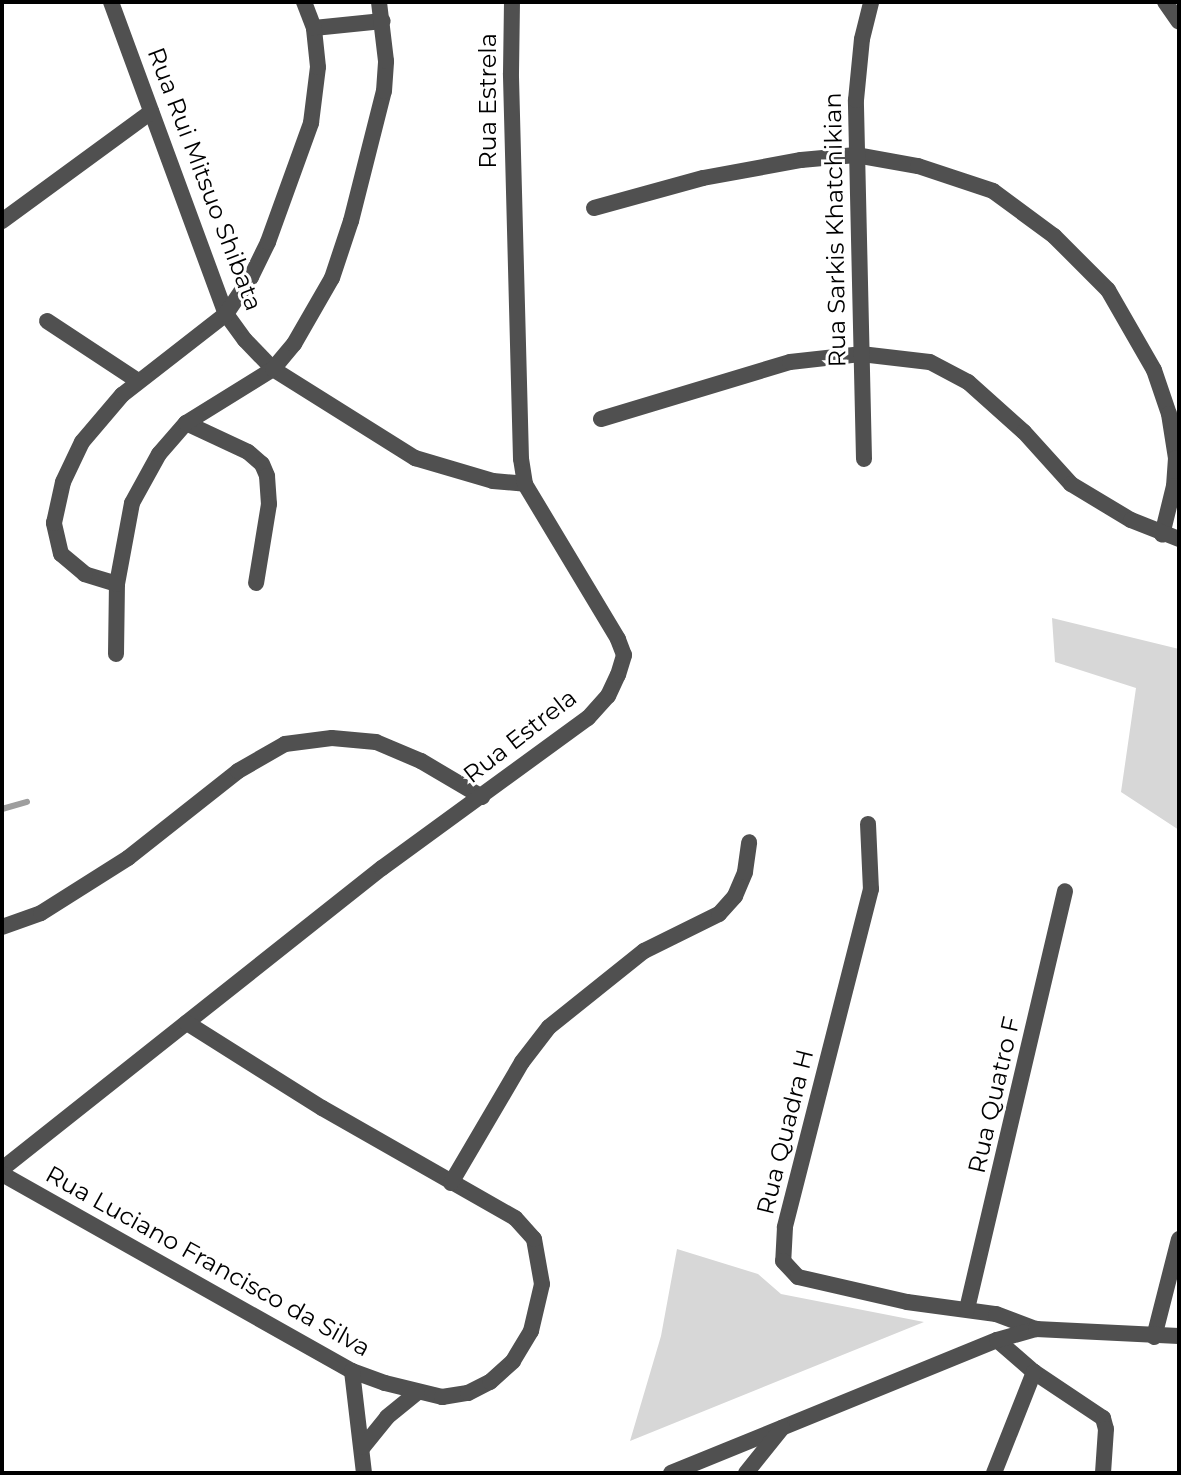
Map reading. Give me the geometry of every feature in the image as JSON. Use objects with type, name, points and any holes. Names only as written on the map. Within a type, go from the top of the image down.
[{"type":"street","name":"Rua Rui Mitsuo Shibata","points":[[111,2],[226,314],[273,369],[415,458],[493,481],[525,484]]},
{"type":"street","points":[[117,584],[85,574],[61,554],[54,523],[63,482],[82,442],[138,381],[226,314],[268,242],[311,123],[318,67],[314,28],[304,2]]},
{"type":"street","points":[[116,654],[117,584],[132,503],[159,454],[186,423],[273,369],[314,312],[332,278],[351,221],[384,91],[383,21],[379,2]]},
{"type":"street","name":"Rua Estrela","points":[[2,1171],[382,868],[588,718],[608,696],[624,655],[605,614],[525,484],[516,378],[512,2]]},
{"type":"street","name":"Rua Sarkis Khatchikian","points":[[864,459],[857,85],[871,2]]},
{"type":"street","points":[[1165,2],[1179,22]]},
{"type":"street","points":[[314,28],[383,21]]},
{"type":"street","points":[[2,221],[151,112]]},
{"type":"street","points":[[594,208],[703,178],[801,160],[856,155],[918,166],[993,191],[1054,236],[1108,290],[1154,370],[1169,414],[1175,472],[1171,537],[1071,484],[1024,432],[968,382],[930,362],[861,354],[790,362],[601,419]]},
{"type":"street","points":[[47,321],[138,381]]},
{"type":"street","points":[[186,423],[248,452],[262,464],[267,476],[269,504],[256,583]]},
{"type":"street","points":[[2,927],[41,913],[128,858],[238,771],[285,744],[332,738],[376,742],[421,761],[482,797]]},
{"type":"street","name":"Rua Quadra H","points":[[868,824],[871,889],[785,1227],[783,1261],[798,1277],[907,1302],[967,1309]]},
{"type":"street","points":[[451,1183],[522,1062],[549,1027],[644,951],[719,914],[735,896],[745,872],[749,842]]},
{"type":"street","name":"Rua Quatro F","points":[[967,1309],[1065,891]]},
{"type":"street","name":"Rua Luciano Francisco da Silva","points":[[2,1171],[352,1371],[417,1393],[442,1397],[468,1393],[490,1382],[513,1361],[531,1331],[542,1284],[540,1258],[534,1239],[515,1218],[322,1108],[187,1023]]},
{"type":"street","points":[[1154,1337],[1179,1239]]},
{"type":"street","points":[[967,1309],[996,1314],[1036,1329],[1179,1336]]},
{"type":"street","points":[[671,1473],[997,1340],[1036,1329]]},
{"type":"street","points":[[997,1340],[1034,1372],[1103,1418],[1103,1473]]},
{"type":"street","points":[[352,1371],[364,1473]]},
{"type":"street","points":[[994,1473],[1034,1372]]},
{"type":"street","points":[[363,1447],[387,1417],[417,1393]]},
{"type":"street","points":[[746,1473],[783,1427]]},
{"type":"shaded area","points":[[1052,618],[1179,649],[1179,830],[1121,792],[1136,688],[1055,662]]},
{"type":"shaded area","points":[[677,1249],[758,1274],[781,1294],[924,1322],[630,1441],[661,1336]]},
{"type":"waterway","points":[[2,809],[27,802]]}]
